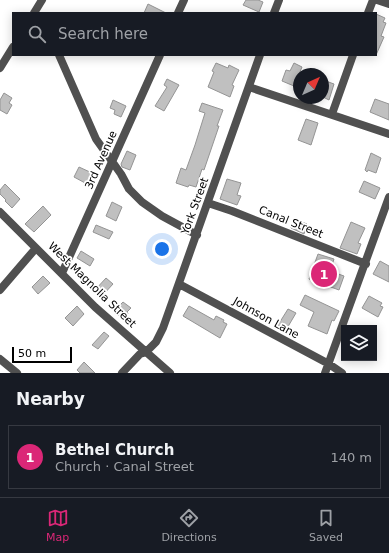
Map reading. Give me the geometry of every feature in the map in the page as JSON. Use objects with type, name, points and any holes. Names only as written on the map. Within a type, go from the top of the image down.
[{"type":"street","points":[[178,12],[184,0]]},
{"type":"street","points":[[274,12],[279,0]]},
{"type":"street","points":[[368,12],[373,0]]},
{"type":"street","points":[[377,0],[389,4]]},
{"type":"street","points":[[0,68],[12,49]]},
{"type":"street","points":[[59,56],[96,139],[121,174],[129,189],[142,202],[170,222],[196,235]]},
{"type":"street","name":"3rd Avenue","points":[[62,273],[160,56]]},
{"type":"street","name":"York Street","points":[[122,373],[140,354],[146,352],[156,342],[163,328],[260,56]]},
{"type":"street","points":[[332,114],[353,56]]},
{"type":"street","points":[[249,87],[389,134]]},
{"type":"street","points":[[325,373],[366,264],[389,197]]},
{"type":"street","name":"Canal Street","points":[[208,203],[366,264]]},
{"type":"street","name":"West Magnolia Street","points":[[0,212],[96,307],[170,373]]},
{"type":"street","points":[[0,290],[36,248]]},
{"type":"street","name":"Johnson Lane","points":[[179,284],[342,373]]},
{"type":"street","points":[[0,359],[17,373]]},
{"type":"building","points":[[246,0],[258,0],[263,2],[259,12],[243,5]]},
{"type":"building","points":[[148,4],[164,12],[144,12]]},
{"type":"building","points":[[377,14],[385,18],[383,22],[386,23],[381,36],[384,37],[377,53]]},
{"type":"building","points":[[216,63],[228,68],[229,65],[239,70],[232,85],[234,86],[230,97],[208,87],[214,72],[212,71]]},
{"type":"building","points":[[294,63],[302,67],[293,68],[293,86],[282,81],[286,70],[290,71]]},
{"type":"building","points":[[167,79],[179,85],[164,111],[155,106],[167,87],[164,85]]},
{"type":"building","points":[[329,82],[334,84],[329,100]]},
{"type":"building","points":[[4,93],[12,98],[9,103],[12,105],[7,114],[0,110],[0,100]]},
{"type":"building","points":[[375,99],[389,104],[389,120],[370,112]]},
{"type":"building","points":[[113,100],[126,106],[121,117],[114,114],[115,110],[110,108]]},
{"type":"building","points":[[202,103],[223,110],[204,170],[202,169],[196,187],[189,185],[188,187],[176,183],[181,168],[186,170],[195,145],[205,113],[199,111]]},
{"type":"building","points":[[306,119],[318,123],[311,145],[298,140]]},
{"type":"building","points":[[127,151],[136,155],[130,170],[122,167],[121,164]]},
{"type":"building","points":[[371,153],[381,158],[376,173],[368,170],[367,172],[365,170]]},
{"type":"building","points":[[79,167],[92,173],[87,184],[74,177]]},
{"type":"building","points":[[227,179],[241,183],[237,195],[241,196],[237,205],[220,199]]},
{"type":"building","points":[[364,181],[380,188],[375,199],[359,192]]},
{"type":"building","points":[[5,184],[20,199],[12,208],[0,194],[0,190]]},
{"type":"building","points":[[112,202],[122,207],[116,221],[106,216]]},
{"type":"building","points":[[43,206],[51,215],[34,232],[25,224]]},
{"type":"building","points":[[294,219],[307,224],[304,234],[291,228]]},
{"type":"building","points":[[351,222],[365,228],[358,243],[361,244],[357,254],[340,248]]},
{"type":"building","points":[[96,225],[113,232],[109,239],[93,232]]},
{"type":"building","points":[[81,251],[94,259],[90,266],[77,258]]},
{"type":"building","points":[[318,254],[334,259],[330,271],[344,276],[339,290],[309,279]]},
{"type":"building","points":[[380,261],[389,266],[389,282],[373,274]]},
{"type":"building","points":[[43,276],[50,283],[38,294],[32,287]]},
{"type":"building","points":[[106,278],[113,284],[102,296],[95,290]]},
{"type":"building","points":[[305,295],[339,311],[334,321],[332,320],[327,334],[308,326],[314,312],[300,305]]},
{"type":"building","points":[[369,296],[382,303],[380,306],[383,307],[378,317],[362,308]]},
{"type":"building","points":[[123,302],[131,308],[123,319],[114,311]]},
{"type":"building","points":[[77,306],[84,314],[73,326],[65,318]]},
{"type":"building","points":[[189,306],[214,320],[216,316],[224,320],[223,322],[227,324],[220,338],[183,316]]},
{"type":"building","points":[[288,309],[296,313],[286,330],[278,325]]},
{"type":"building","points":[[104,332],[109,336],[98,349],[92,345]]},
{"type":"building","points":[[84,362],[95,373],[80,373],[77,370]]},
{"type":"place","name":"Bethel Church","points":[[324,274]]}]
